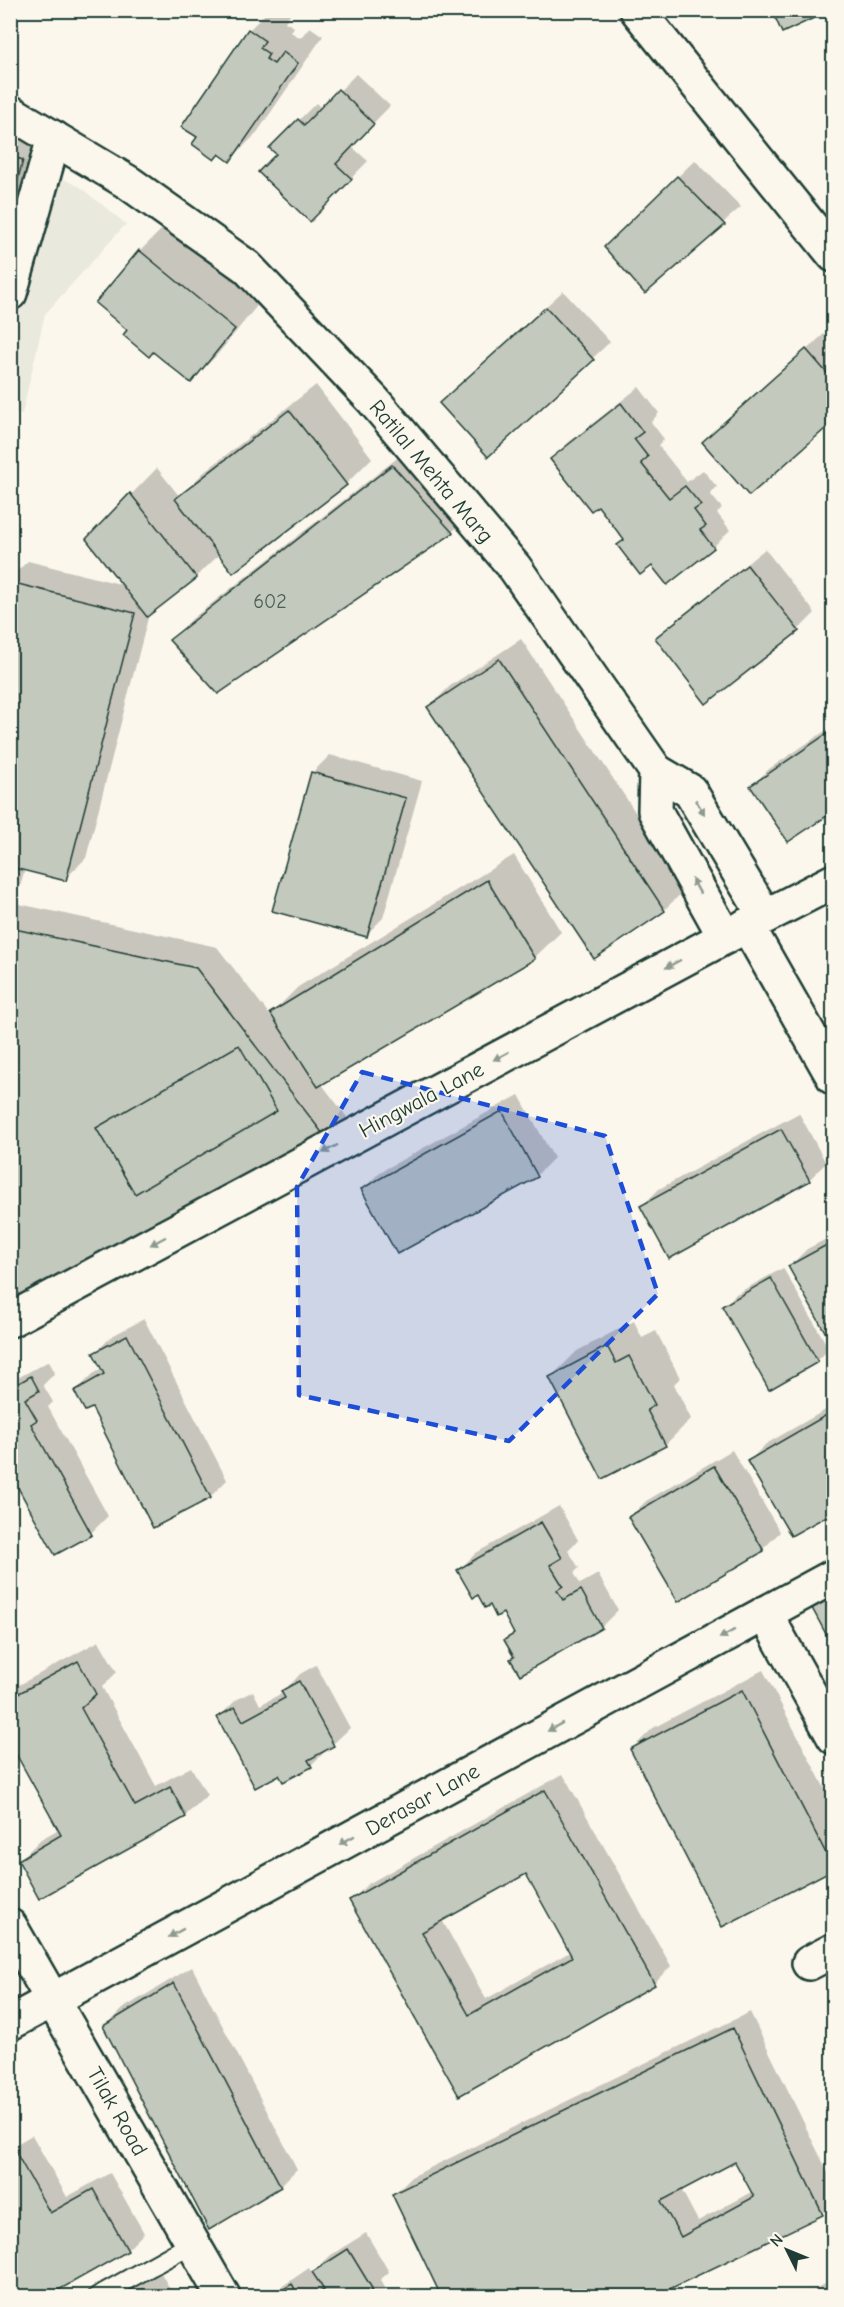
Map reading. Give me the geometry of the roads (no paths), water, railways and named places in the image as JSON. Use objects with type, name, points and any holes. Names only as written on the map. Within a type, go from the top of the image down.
[{"type":"street","points":[[638,10],[821,218],[834,255]]},
{"type":"street","name":"Ratilal Mehta Marg","points":[[10,112],[129,183],[247,267],[373,400],[515,568],[656,771]]},
{"type":"street","points":[[10,293],[54,138]]},
{"type":"street","points":[[746,926],[655,811],[656,771],[690,791],[746,926],[834,1078]]},
{"type":"street","name":"Hingwala Lane","points":[[10,1320],[834,881]]},
{"type":"street","name":"Derasar Lane","points":[[10,2023],[834,1576]]},
{"type":"street","points":[[765,1613],[834,1737]]},
{"type":"street","name":"Tilak Road","points":[[10,1926],[224,2296]]},
{"type":"lane","points":[[98,2296],[193,2243]]}]
